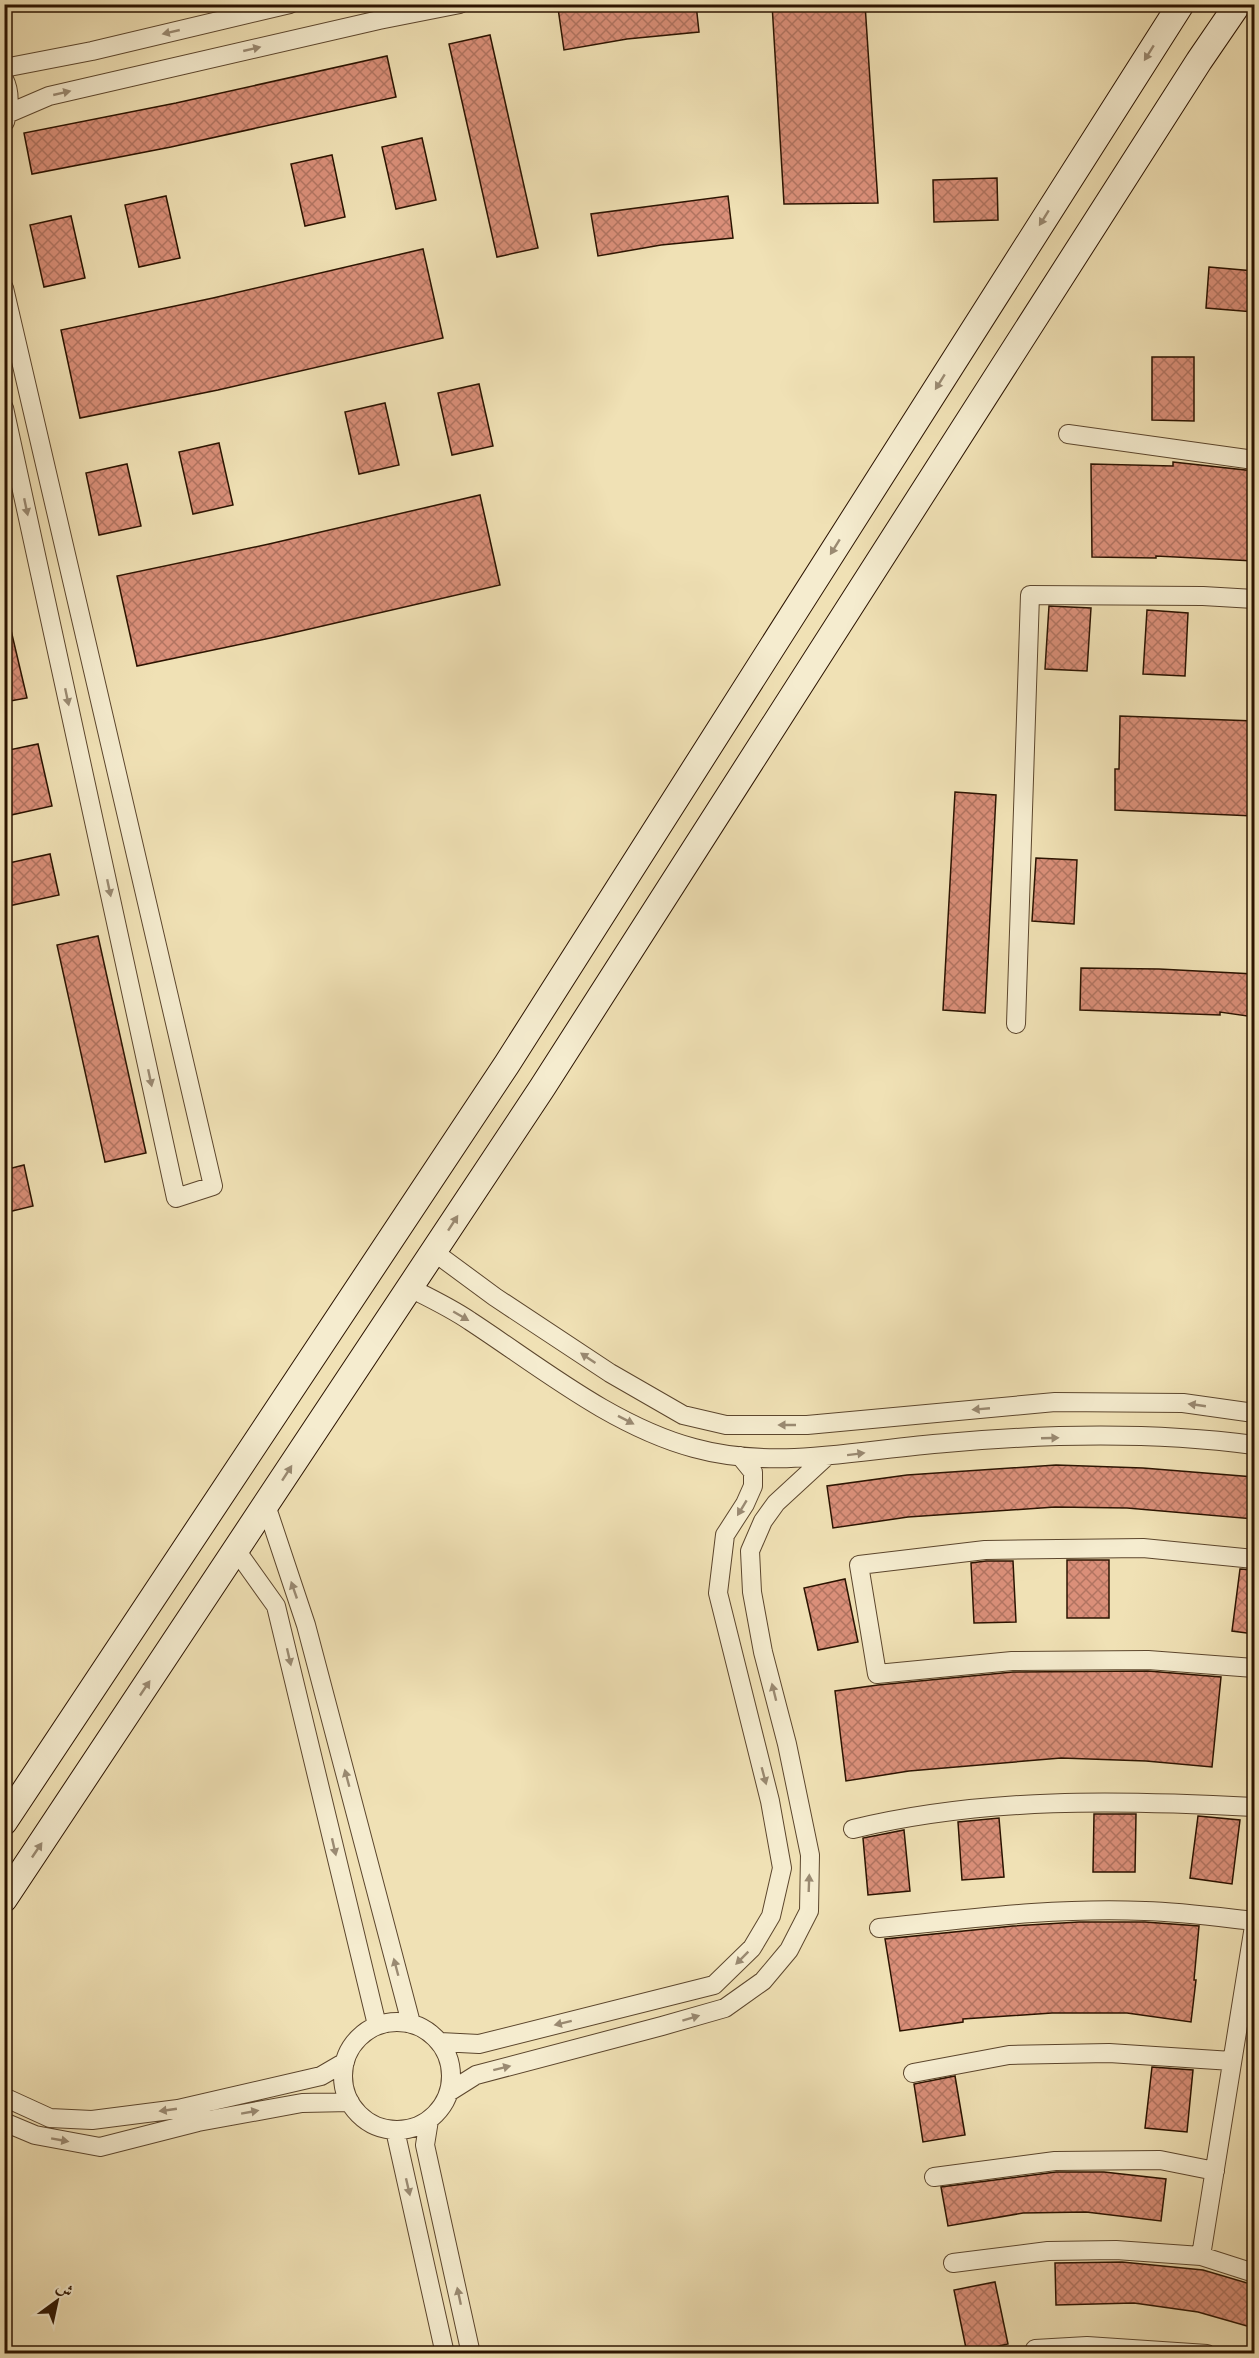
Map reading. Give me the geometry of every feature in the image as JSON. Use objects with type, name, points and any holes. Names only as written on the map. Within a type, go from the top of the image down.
[{"type":"main road","points":[[4,1822],[507,1064],[1181,4]]},
{"type":"main road","points":[[4,1899],[542,1088],[1238,4]]},
{"type":"street","points":[[4,68],[92,51],[290,4]]},
{"type":"street","points":[[6,118],[49,96],[379,20],[460,4]]},
{"type":"street","points":[[4,79],[8,87],[6,118]]},
{"type":"street","points":[[4,288],[213,1186],[176,1198],[4,408]]},
{"type":"street","points":[[1068,434],[1254,460]]},
{"type":"street","points":[[1017,1024],[1030,595],[1203,596],[1254,599]]},
{"type":"street","points":[[434,1252],[495,1297],[610,1373],[683,1415],[726,1425],[807,1425],[1055,1402],[1183,1403],[1254,1413]]},
{"type":"street","points":[[410,1288],[467,1319],[585,1399],[643,1428],[693,1448],[759,1460],[827,1456],[946,1443],[1098,1436],[1217,1440],[1254,1445]]},
{"type":"street","points":[[440,2042],[479,2044],[714,1985],[752,1948],[771,1916],[782,1868],[770,1801],[718,1593],[725,1535],[745,1504],[753,1486],[753,1472],[740,1456]]},
{"type":"street","points":[[449,2092],[476,2075],[725,2008],[763,1981],[789,1950],[809,1911],[810,1855],[787,1744],[763,1652],[752,1592],[750,1551],[763,1521],[776,1503],[827,1456]]},
{"type":"street","points":[[266,1505],[306,1625],[411,2023]]},
{"type":"street","points":[[1254,1559],[1143,1548],[985,1550],[860,1566],[877,1674],[1012,1661],[1148,1660],[1254,1668]]},
{"type":"street","points":[[236,1550],[276,1606],[377,2025]]},
{"type":"street","points":[[854,1829],[906,1816],[1054,1802],[1168,1802],[1254,1807]]},
{"type":"street","points":[[879,1928],[968,1918],[1068,1912],[1145,1911],[1254,1921]]},
{"type":"street","points":[[1201,2256],[1232,2061],[1246,2026],[1254,1926]]},
{"type":"street","points":[[393,2022],[411,2023],[427,2030],[440,2042],[448,2057],[452,2075],[449,2092],[441,2108],[429,2120],[414,2128],[395,2130],[378,2126],[362,2117],[350,2102],[344,2085],[345,2062],[350,2049],[361,2035],[377,2025],[393,2022]]},
{"type":"street","points":[[913,2073],[1009,2055],[1109,2053],[1232,2061]]},
{"type":"street","points":[[4,2097],[50,2118],[92,2120],[178,2109],[321,2076],[345,2062]]},
{"type":"street","points":[[4,2122],[35,2135],[100,2147],[198,2122],[302,2103],[350,2102]]},
{"type":"street","points":[[429,2120],[425,2145],[471,2354]]},
{"type":"street","points":[[395,2130],[445,2354]]},
{"type":"street","points":[[934,2177],[1055,2161],[1160,2160],[1215,2171]]},
{"type":"street","points":[[952,2263],[1048,2251],[1116,2250],[1201,2256],[1254,2273]]},
{"type":"street","points":[[1036,2354],[1035,2349],[1087,2346],[1207,2354]]},
{"type":"building","points":[[583,4],[696,4],[699,32],[627,39],[564,50],[558,8]]},
{"type":"building","points":[[772,4],[865,4],[878,203],[784,204]]},
{"type":"building","points":[[490,35],[538,248],[497,257],[449,44]]},
{"type":"building","points":[[387,56],[396,97],[171,147],[32,174],[24,133],[176,103]]},
{"type":"building","points":[[422,138],[436,200],[396,209],[382,147]]},
{"type":"building","points":[[332,155],[345,217],[305,226],[291,164]]},
{"type":"building","points":[[997,178],[998,220],[934,222],[933,180]]},
{"type":"building","points":[[166,196],[180,258],[139,267],[125,205]]},
{"type":"building","points":[[728,196],[733,238],[661,245],[598,256],[591,214]]},
{"type":"building","points":[[71,216],[85,278],[44,287],[30,225]]},
{"type":"building","points":[[423,249],[443,338],[218,390],[80,418],[61,330],[213,298]]},
{"type":"building","points":[[1209,267],[1254,271],[1254,312],[1206,308]]},
{"type":"building","points":[[1152,357],[1194,357],[1194,421],[1152,420]]},
{"type":"building","points":[[479,384],[493,446],[452,455],[438,393]]},
{"type":"building","points":[[385,403],[399,465],[359,474],[345,412]]},
{"type":"building","points":[[219,443],[233,505],[193,514],[179,452]]},
{"type":"building","points":[[1173,462],[1254,471],[1254,561],[1156,556],[1156,558],[1092,557],[1091,464],[1173,466]]},
{"type":"building","points":[[127,464],[141,526],[99,535],[86,473]]},
{"type":"building","points":[[480,495],[500,585],[137,666],[117,576],[269,544]]},
{"type":"building","points":[[1049,606],[1091,608],[1087,671],[1045,669]]},
{"type":"building","points":[[1147,610],[1188,613],[1185,676],[1143,674]]},
{"type":"building","points":[[10,626],[27,698],[4,702],[4,627]]},
{"type":"building","points":[[1120,716],[1254,721],[1254,816],[1115,810],[1115,769],[1119,769]]},
{"type":"building","points":[[38,744],[52,806],[11,815],[4,785],[4,751]]},
{"type":"building","points":[[955,792],[996,795],[985,1013],[943,1010]]},
{"type":"building","points":[[50,854],[59,895],[4,907],[4,864]]},
{"type":"building","points":[[1036,858],[1077,860],[1074,924],[1032,921]]},
{"type":"building","points":[[98,936],[146,1153],[105,1162],[57,945]]},
{"type":"building","points":[[1081,968],[1254,974],[1254,1017],[1220,1012],[1220,1015],[1080,1010]]},
{"type":"building","points":[[24,1165],[33,1206],[4,1213],[4,1170]]},
{"type":"building","points":[[1056,1465],[1143,1468],[1254,1477],[1254,1519],[1127,1508],[1055,1507],[908,1517],[833,1528],[827,1486],[907,1475]]},
{"type":"building","points":[[1067,1560],[1109,1560],[1109,1618],[1067,1618]]},
{"type":"building","points":[[1013,1561],[1016,1622],[974,1623],[971,1563]]},
{"type":"building","points":[[1240,1569],[1254,1570],[1254,1634],[1232,1631]]},
{"type":"building","points":[[845,1579],[858,1642],[818,1650],[804,1588]]},
{"type":"building","points":[[1148,1671],[1221,1677],[1212,1767],[1146,1761],[1061,1758],[909,1771],[846,1781],[835,1691],[1013,1672]]},
{"type":"building","points":[[1094,1814],[1136,1814],[1135,1872],[1093,1872]]},
{"type":"building","points":[[1198,1816],[1240,1820],[1232,1884],[1190,1878]]},
{"type":"building","points":[[999,1818],[1004,1877],[962,1880],[958,1822]]},
{"type":"building","points":[[904,1830],[910,1891],[868,1895],[863,1838]]},
{"type":"building","points":[[1079,1922],[1145,1922],[1199,1926],[1191,2022],[1127,2013],[1052,2013],[963,2019],[963,2022],[900,2031],[885,1939]]},
{"type":"building","points":[[1152,2067],[1193,2070],[1187,2132],[1145,2128]]},
{"type":"building","points":[[955,2076],[965,2135],[923,2142],[914,2084]]},
{"type":"building","points":[[1056,2172],[1104,2172],[1166,2179],[1161,2221],[1086,2212],[1023,2213],[948,2226],[941,2187]]},
{"type":"building","points":[[1122,2262],[1203,2270],[1254,2285],[1254,2328],[1198,2312],[1134,2303],[1056,2305],[1055,2263]]},
{"type":"building","points":[[995,2282],[1008,2344],[967,2353],[954,2290]]}]
